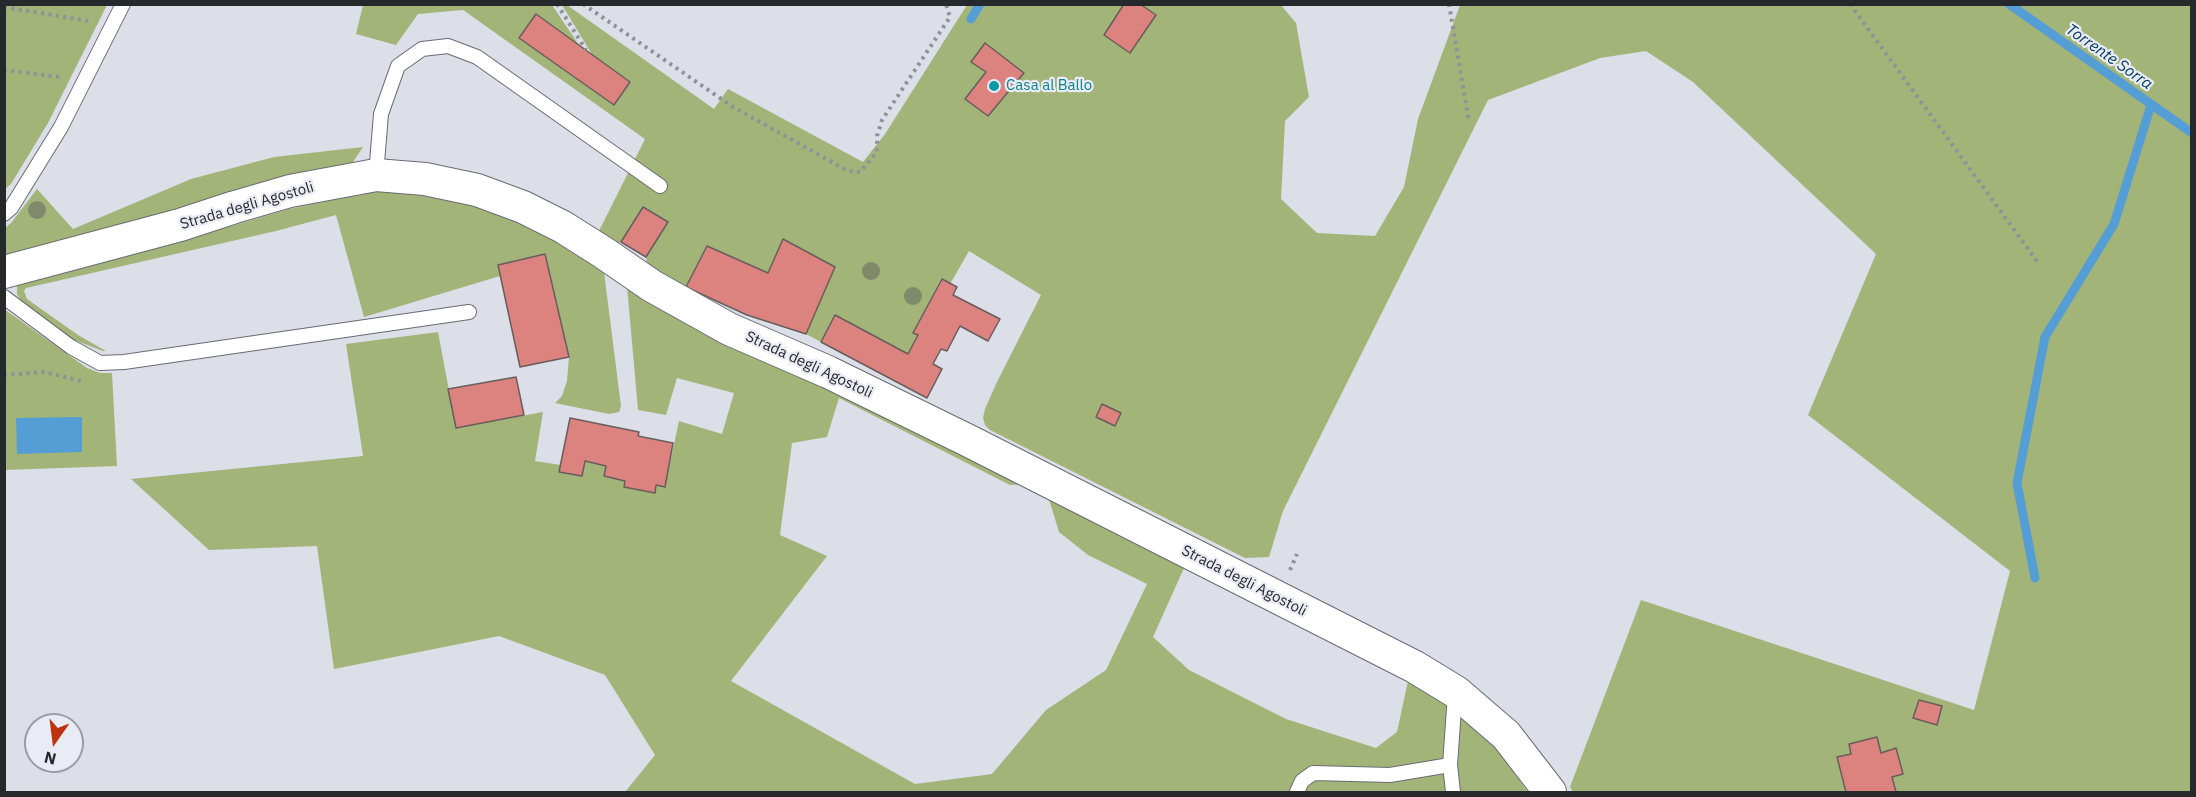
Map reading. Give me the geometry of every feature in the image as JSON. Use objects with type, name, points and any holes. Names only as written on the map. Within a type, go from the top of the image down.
[{"type":"street","name":"Strada degli Agostoli","points":[[4,272],[180,225],[290,191],[376,175],[425,179],[477,190],[523,207],[563,227],[652,286],[729,328],[828,372],[967,440],[1415,667],[1456,692],[1506,735],[1550,792]]},
{"type":"lane","points":[[4,214],[11,208],[61,127],[123,4]]},
{"type":"lane","points":[[376,175],[381,114],[398,66],[422,49],[448,46],[477,57],[660,186]]},
{"type":"lane","points":[[4,297],[71,347],[100,363],[124,362],[469,312]]},
{"type":"lane","points":[[1453,792],[1450,765],[1456,692]]},
{"type":"lane","points":[[1297,792],[1302,782],[1313,773],[1390,775],[1450,765]]},
{"type":"path","points":[[557,4],[586,50]]},
{"type":"path","points":[[583,4],[733,107],[848,171],[860,172],[877,152],[877,136],[882,120],[950,17],[946,4]]},
{"type":"path","points":[[1449,4],[1469,122]]},
{"type":"path","points":[[1850,4],[2039,264]]},
{"type":"path","points":[[4,7],[114,25]]},
{"type":"path","points":[[4,70],[85,80]]},
{"type":"path","points":[[4,375],[44,372],[88,383]]},
{"type":"green space","points":[[5,4],[107,5],[48,123],[11,184],[5,189]]},
{"type":"green space","points":[[363,5],[552,5],[579,45],[536,14],[519,38],[614,105],[630,82],[593,56],[562,5],[567,5],[714,109],[728,89],[863,162],[885,134],[967,5],[1281,5],[1296,23],[1309,97],[1285,121],[1281,199],[1317,233],[1375,236],[1404,187],[1418,119],[1460,5],[2191,5],[2191,792],[1573,792],[1570,787],[1641,600],[1974,710],[2010,571],[1808,415],[1876,254],[1693,82],[1646,51],[1600,58],[1488,100],[1283,511],[1269,557],[1245,558],[990,430],[985,425],[983,418],[985,409],[1041,295],[969,251],[950,284],[941,279],[914,332],[918,335],[908,354],[835,315],[821,342],[806,334],[835,267],[784,239],[768,273],[707,246],[686,287],[647,265],[646,257],[667,222],[643,207],[621,242],[614,245],[597,235],[645,139],[463,10],[418,14],[396,45],[356,34]]},
{"type":"green space","points":[[363,147],[351,165],[5,259],[5,228],[37,189],[73,229],[191,179],[274,157]]},
{"type":"green space","points":[[374,191],[422,195],[476,205],[514,219],[556,239],[599,265],[604,272],[621,406],[619,412],[609,414],[555,403],[562,396],[567,381],[569,357],[545,255],[498,265],[500,276],[364,317],[336,215],[276,231],[26,288],[24,291],[27,299],[78,335],[106,351],[74,340],[21,301],[17,294],[17,284],[23,279],[174,243],[289,209]]},
{"type":"green space","points":[[627,286],[1024,484],[1010,485],[839,398],[827,437],[792,443],[780,535],[827,556],[731,681],[915,784],[992,774],[1046,710],[1106,670],[1147,584],[1088,555],[1059,532],[1048,496],[1184,568],[1153,637],[1189,670],[1286,719],[1376,748],[1397,732],[1408,681],[1441,700],[1491,741],[1528,792],[625,792],[655,755],[605,675],[499,636],[334,669],[317,546],[209,550],[131,479],[363,456],[346,344],[438,332],[456,428],[543,412],[535,461],[561,465],[560,472],[582,476],[585,461],[606,466],[604,476],[625,481],[624,487],[654,493],[656,485],[665,486],[679,421],[722,434],[734,393],[677,378],[666,415],[638,410]]},
{"type":"green space","points":[[4,309],[87,368],[100,373],[112,373],[117,466],[5,470]]},
{"type":"water","points":[[82,417],[82,452],[17,454],[16,418]]},
{"type":"building","points":[[1124,4],[1140,4],[1156,15],[1130,53],[1104,35]]},
{"type":"building","points":[[536,14],[630,82],[614,105],[519,38]]},
{"type":"building","name":"Casa al Ballo","points":[[985,43],[1024,73],[988,116],[965,99],[986,72],[971,62]]},
{"type":"building","points":[[643,207],[668,222],[646,257],[621,242]]},
{"type":"building","points":[[783,239],[835,267],[806,334],[747,315],[686,287],[707,246],[768,273]]},
{"type":"building","points":[[545,254],[569,357],[520,367],[498,265]]},
{"type":"building","points":[[942,279],[957,287],[953,295],[1000,319],[988,341],[960,326],[947,351],[941,349],[933,364],[942,369],[927,398],[821,342],[835,315],[908,354],[918,335],[913,333]]},
{"type":"building","points":[[516,377],[524,415],[456,428],[448,389]]},
{"type":"building","points":[[1102,404],[1121,413],[1115,426],[1096,417]]},
{"type":"building","points":[[570,418],[639,432],[638,436],[673,443],[665,487],[656,485],[655,493],[624,487],[625,481],[604,476],[606,466],[585,461],[582,476],[559,472]]},
{"type":"building","points":[[1919,700],[1942,706],[1937,725],[1913,718]]},
{"type":"building","points":[[1877,737],[1881,753],[1896,748],[1903,774],[1892,777],[1896,792],[1846,792],[1837,757],[1851,754],[1849,744]]},
{"type":"waterway","points":[[971,19],[980,4]]},
{"type":"waterway","name":"Torrente Sorra","points":[[2009,4],[2192,133]]},
{"type":"waterway","points":[[2035,578],[2017,483],[2045,337],[2114,224],[2151,105]]},
{"type":"place","name":"Casa al Ballo","points":[[994,86]]}]
